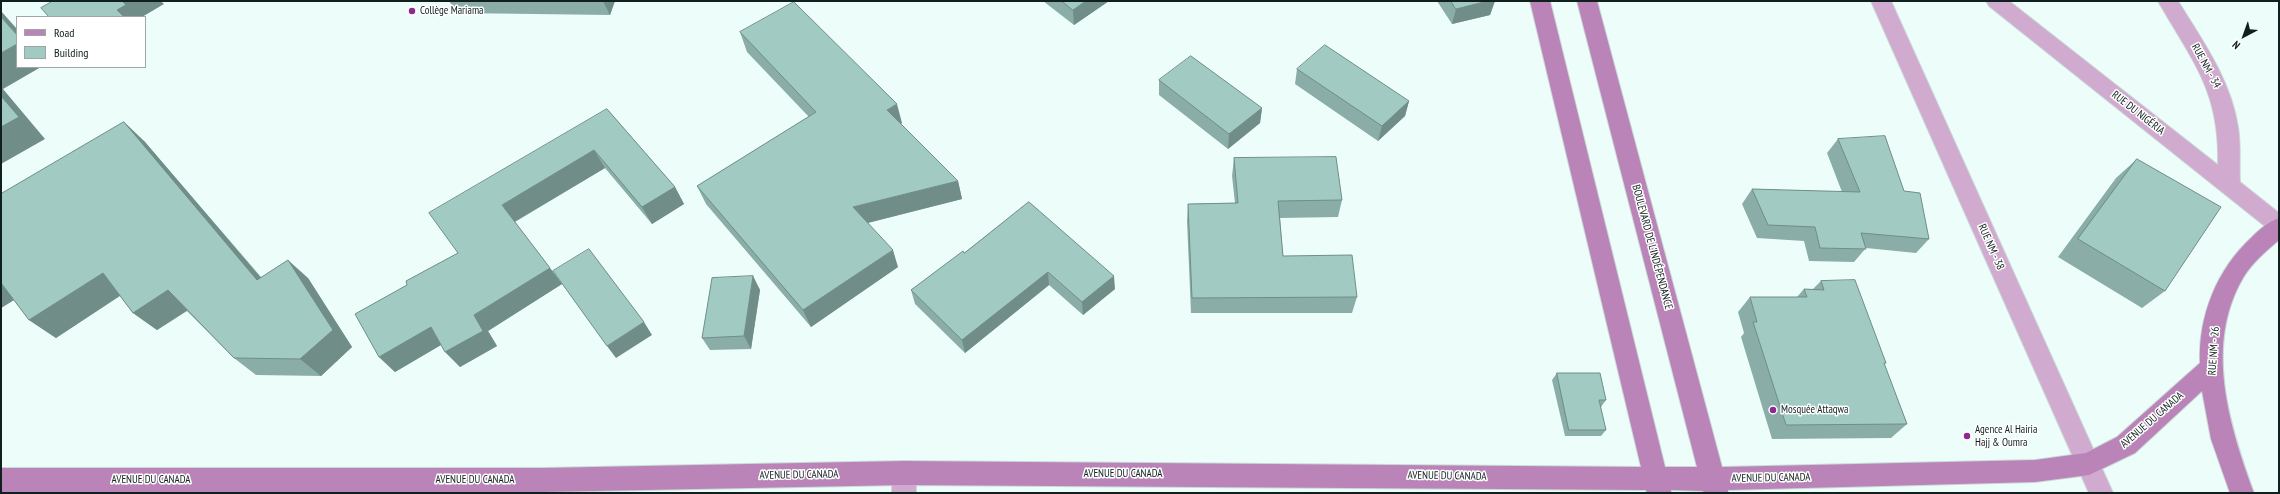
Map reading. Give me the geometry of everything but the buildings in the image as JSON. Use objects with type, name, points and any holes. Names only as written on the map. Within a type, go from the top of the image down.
[{"type":"street","points":[[1540,1],[1658,486]]},
{"type":"street","name":"BOULEVARD DE L'INDÉPENDANCE","points":[[1588,1],[1715,486]]},
{"type":"street","name":"RUE NM - 38","points":[[1881,1],[2101,493]]},
{"type":"street","name":"RUE DU NIGÉRIA","points":[[1996,1],[2279,226]]},
{"type":"street","name":"RUE NM - 34","points":[[2168,1],[2212,75],[2222,97],[2228,123],[2229,185]]},
{"type":"street","name":"RUE NM - 26","points":[[2242,493],[2226,453],[2215,409],[2210,368],[2213,332],[2222,299],[2236,270],[2256,246],[2279,226]]},
{"type":"street","name":"AVENUE DU CANADA","points":[[1,480],[182,486],[542,480],[1715,486],[2012,472],[2089,464],[2126,445],[2210,368]]},
{"type":"place","name":"Collège Mariama","points":[[412,11]]},
{"type":"place","name":"Mosquée Attaqwa","points":[[1773,410]]},
{"type":"place","name":"Agence Al Hairia Hajj & Oumra","points":[[1967,436]]}]
